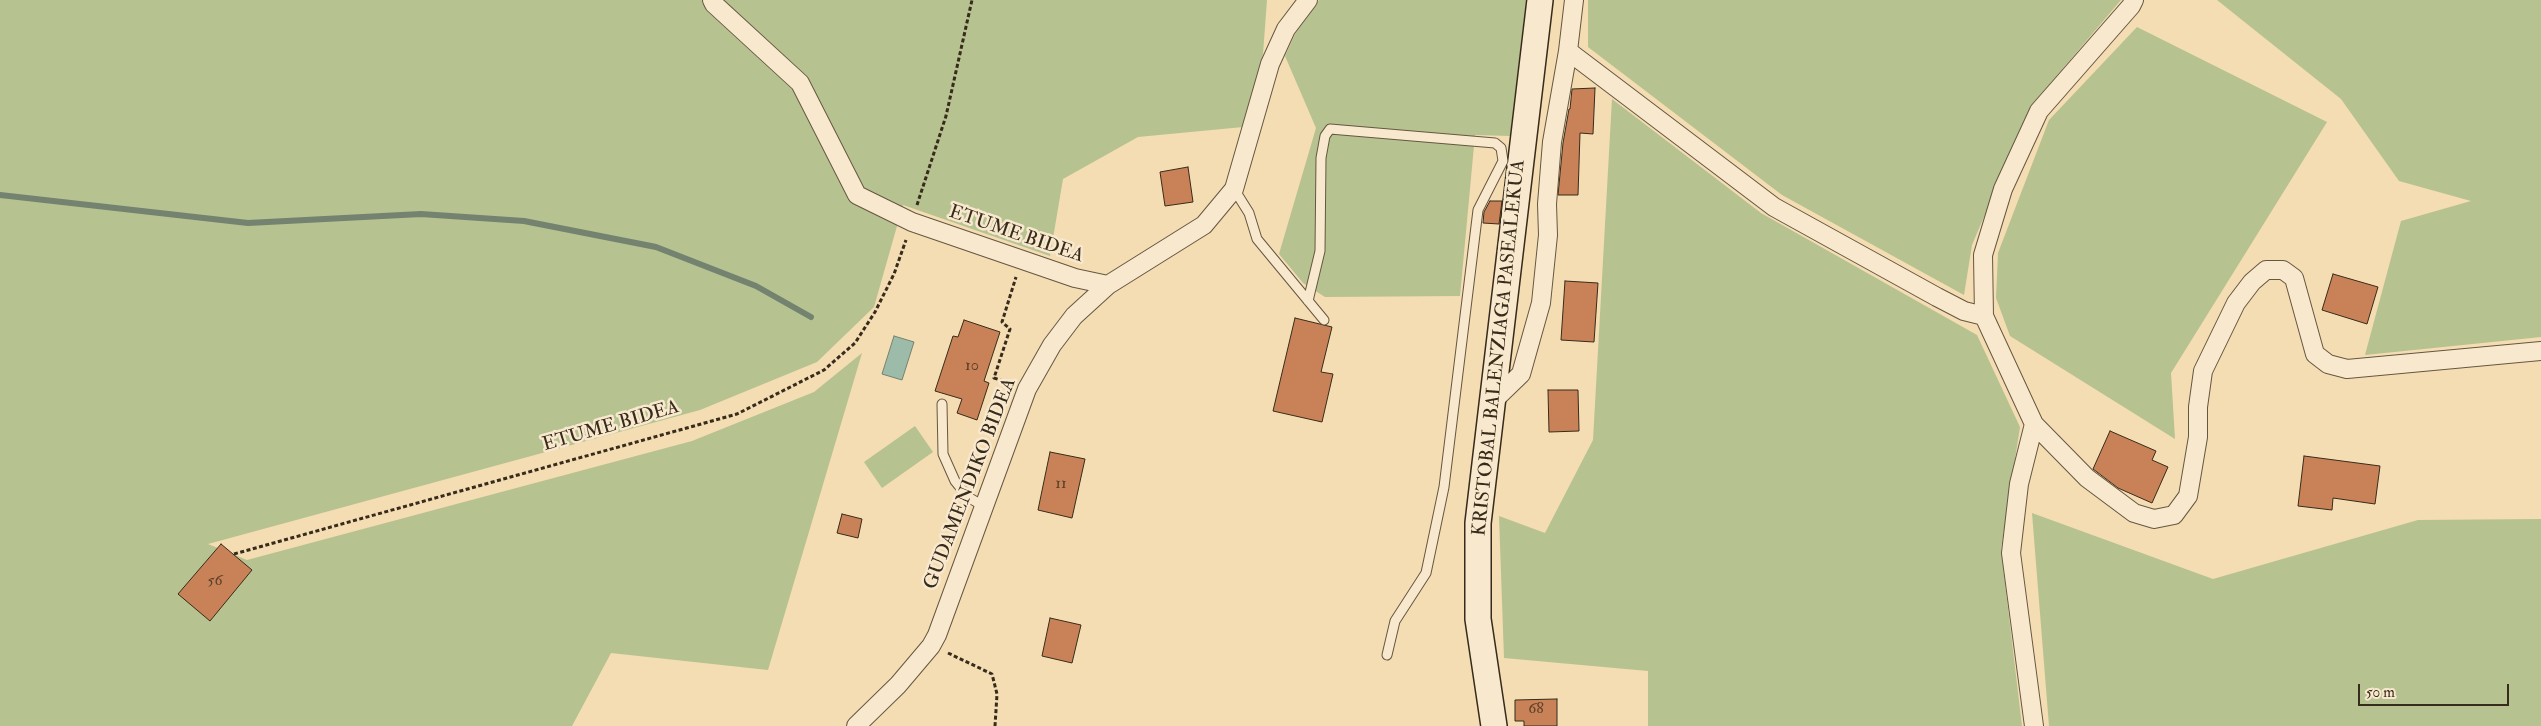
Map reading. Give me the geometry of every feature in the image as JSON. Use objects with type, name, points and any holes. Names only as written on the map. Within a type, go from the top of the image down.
[{"type":"street","name":"ETUME BIDEA","points":[[712,0],[714,4],[800,83],[857,195],[912,222],[1075,278],[1108,285]]},
{"type":"street","name":"GUDAMENDIKO BIDEA","points":[[856,726],[898,685],[931,646],[941,626],[1027,389],[1052,345],[1074,316],[1108,285],[1204,224],[1234,189],[1270,64],[1286,29],[1308,0]]},
{"type":"street","name":"KRISTOBAL BALENZIAGA PASEALEKUA","points":[[1494,726],[1478,619],[1478,523],[1491,403],[1514,234],[1540,0]]},
{"type":"street","points":[[1491,403],[1520,374],[1541,303],[1548,235],[1547,204],[1552,142],[1568,51],[1574,0]]},
{"type":"street","points":[[2134,0],[2131,6],[2039,112],[2003,189],[1983,255],[1984,316],[2034,424],[2087,478],[2134,513],[2154,519],[2174,515],[2188,496],[2198,437],[2198,407],[2203,371],[2236,304],[2252,282],[2266,270],[2283,270],[2294,278],[2315,354],[2328,364],[2347,370],[2541,351]]},
{"type":"street","points":[[1568,51],[1774,207],[1937,297],[1964,311],[1984,316]]},
{"type":"street","points":[[2034,424],[2019,484],[2011,553],[2034,726]]},
{"type":"lane","points":[[1308,301],[1320,251],[1321,158],[1325,136],[1330,129],[1495,143],[1501,148],[1503,161],[1478,210],[1444,487],[1426,573],[1395,621],[1387,655]]},
{"type":"lane","points":[[1234,189],[1249,213],[1257,239],[1324,320]]},
{"type":"lane","points":[[942,404],[943,454],[955,481],[968,497],[985,507]]},
{"type":"path","points":[[912,222],[946,116],[972,0]]},
{"type":"path","name":"ETUME BIDEA","points":[[234,554],[736,414],[824,370],[855,343],[875,312],[894,274],[912,222]]},
{"type":"path","points":[[1022,260],[1002,322],[1010,329],[994,378],[1027,389]]},
{"type":"path","points":[[931,646],[968,661],[992,674],[997,694],[994,726]]},
{"type":"green space","points":[[0,0],[1267,0],[1263,54],[1243,127],[1138,137],[1063,179],[1050,256],[903,205],[874,307],[817,362],[700,410],[208,544],[247,560],[692,441],[814,392],[862,353],[768,670],[611,653],[572,726],[0,726]]},
{"type":"green space","points":[[1319,0],[1526,0],[1510,136],[1475,135],[1460,296],[1325,297],[1303,283],[1279,254],[1316,128],[1285,56],[1296,32]]},
{"type":"green space","points":[[1588,0],[2121,0],[2031,106],[1972,245],[1964,295],[1782,195],[1588,47]]},
{"type":"green space","points":[[2217,0],[2541,0],[2541,337],[2365,355],[2401,221],[2471,201],[2399,181],[2341,99]]},
{"type":"green space","points":[[2137,27],[2327,122],[2171,373],[2175,439],[2010,336],[1996,298],[1998,253],[2049,120]]},
{"type":"green space","points":[[1612,99],[1761,213],[1977,335],[2020,427],[2001,549],[2022,726],[1648,726],[1648,671],[1504,658],[1499,516],[1545,533],[1593,440]]},
{"type":"green space","points":[[915,426],[933,452],[882,488],[864,462]]},
{"type":"green space","points":[[2032,513],[2213,579],[2418,520],[2541,519],[2541,726],[2049,726]]},
{"type":"shaded area","points":[[894,336],[914,342],[902,380],[882,374]]},
{"type":"building","points":[[1595,88],[1593,134],[1580,133],[1578,195],[1558,195],[1563,143],[1572,89]]},
{"type":"building","points":[[1188,167],[1193,202],[1165,206],[1160,172]]},
{"type":"building","points":[[1490,201],[1502,201],[1499,224],[1483,223],[1484,212]]},
{"type":"building","points":[[2333,274],[2378,287],[2367,324],[2322,310]]},
{"type":"building","points":[[1565,281],[1598,283],[1594,342],[1561,340]]},
{"type":"building","points":[[1295,318],[1332,327],[1321,372],[1333,374],[1322,422],[1273,411]]},
{"type":"building","points":[[964,320],[1000,332],[984,381],[989,383],[977,420],[957,413],[962,399],[935,391],[953,336],[958,337]]},
{"type":"building","points":[[1548,390],[1578,390],[1579,431],[1549,432]]},
{"type":"building","points":[[2110,431],[2156,451],[2152,460],[2168,467],[2152,503],[2118,488],[2093,469]]},
{"type":"building","points":[[1050,452],[1085,459],[1072,518],[1038,510]]},
{"type":"building","points":[[2304,456],[2380,466],[2375,504],[2333,498],[2332,510],[2298,506]]},
{"type":"building","points":[[842,514],[862,519],[858,538],[837,533]]},
{"type":"building","points":[[221,544],[252,570],[210,621],[178,594]]},
{"type":"building","points":[[1050,618],[1081,625],[1072,663],[1042,656]]},
{"type":"building","points":[[1557,699],[1557,726],[1524,726],[1524,721],[1515,721],[1515,700]]},
{"type":"waterway","points":[[0,195],[248,223],[421,214],[524,221],[656,247],[756,286],[811,317]]}]
